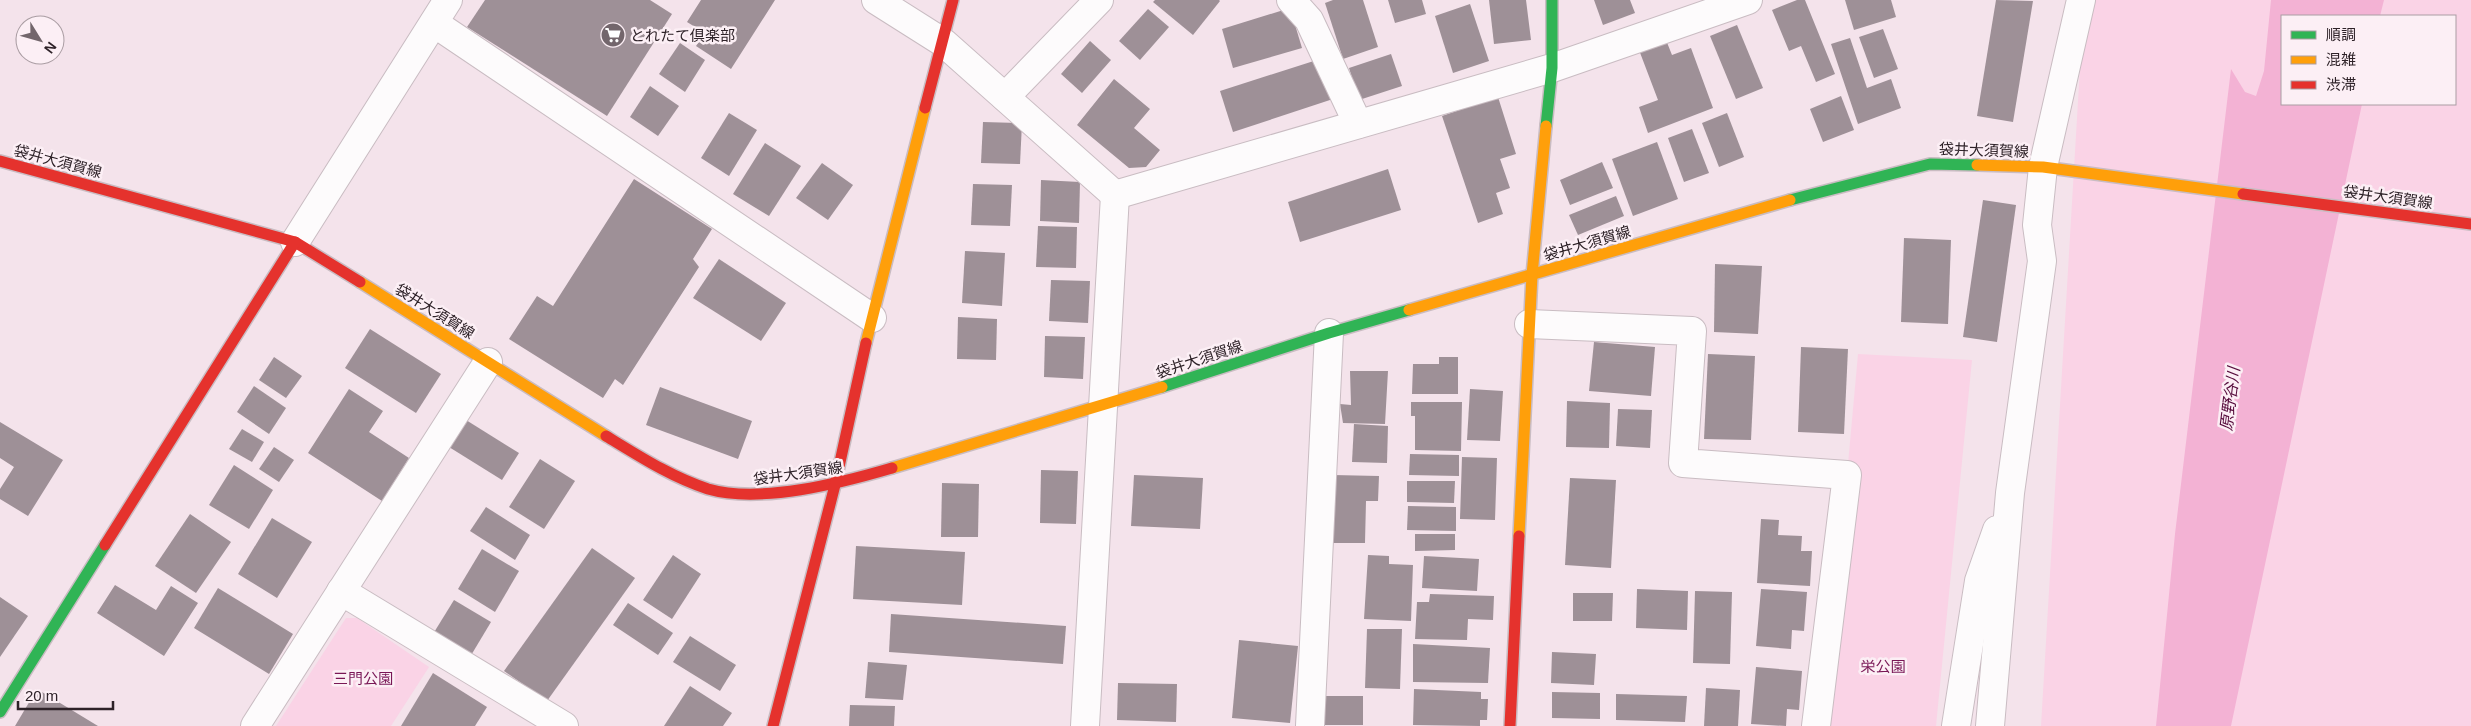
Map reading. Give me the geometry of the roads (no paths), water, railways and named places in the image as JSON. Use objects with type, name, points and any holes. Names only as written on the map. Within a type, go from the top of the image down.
[{"type":"main road","points":[[773,726],[834,485],[872,318],[944,43],[953,0]]},
{"type":"main road","points":[[1510,726],[1529,324],[1552,68],[1552,0]]},
{"type":"main road","name":"袋井大須賀線","points":[[0,161],[295,242],[663,471],[709,489],[746,496],[834,485],[1104,406],[1329,333],[1830,188],[1930,164],[2043,167],[2471,224]]},
{"type":"main road","points":[[0,712],[295,242]]},
{"type":"street","points":[[295,242],[448,0]]},
{"type":"street","points":[[876,0],[944,43],[1115,195]]},
{"type":"street","points":[[1005,97],[1099,0]]},
{"type":"street","points":[[1291,0],[1309,20],[1358,124]]},
{"type":"street","points":[[1115,195],[1552,68],[1748,0]]},
{"type":"street","points":[[1990,726],[2010,493],[2042,261],[2037,225],[2043,167],[2081,0]]},
{"type":"street","points":[[434,23],[872,318]]},
{"type":"street","points":[[1085,726],[1115,195]]},
{"type":"street","points":[[1529,324],[1692,331],[1683,463],[1847,474],[1816,726]]},
{"type":"street","points":[[1310,726],[1329,333]]},
{"type":"street","points":[[255,726],[488,362]]},
{"type":"street","points":[[1956,726],[1979,581],[2010,493]]},
{"type":"street","points":[[342,591],[564,726]]},
{"type":"water","name":"原野谷川","points":[[2271,0],[2384,0],[2380,15],[2281,15],[2281,105],[2362,105],[2231,726],[2156,726],[2175,534],[2231,69],[2245,92],[2256,96],[2264,71]]},
{"type":"place","name":"とれたて倶楽部","points":[[613,35]]},
{"type":"park label","name":"栄公園","points":[[1883,666]]},
{"type":"park label","name":"三門公園","points":[[363,678]]}]
